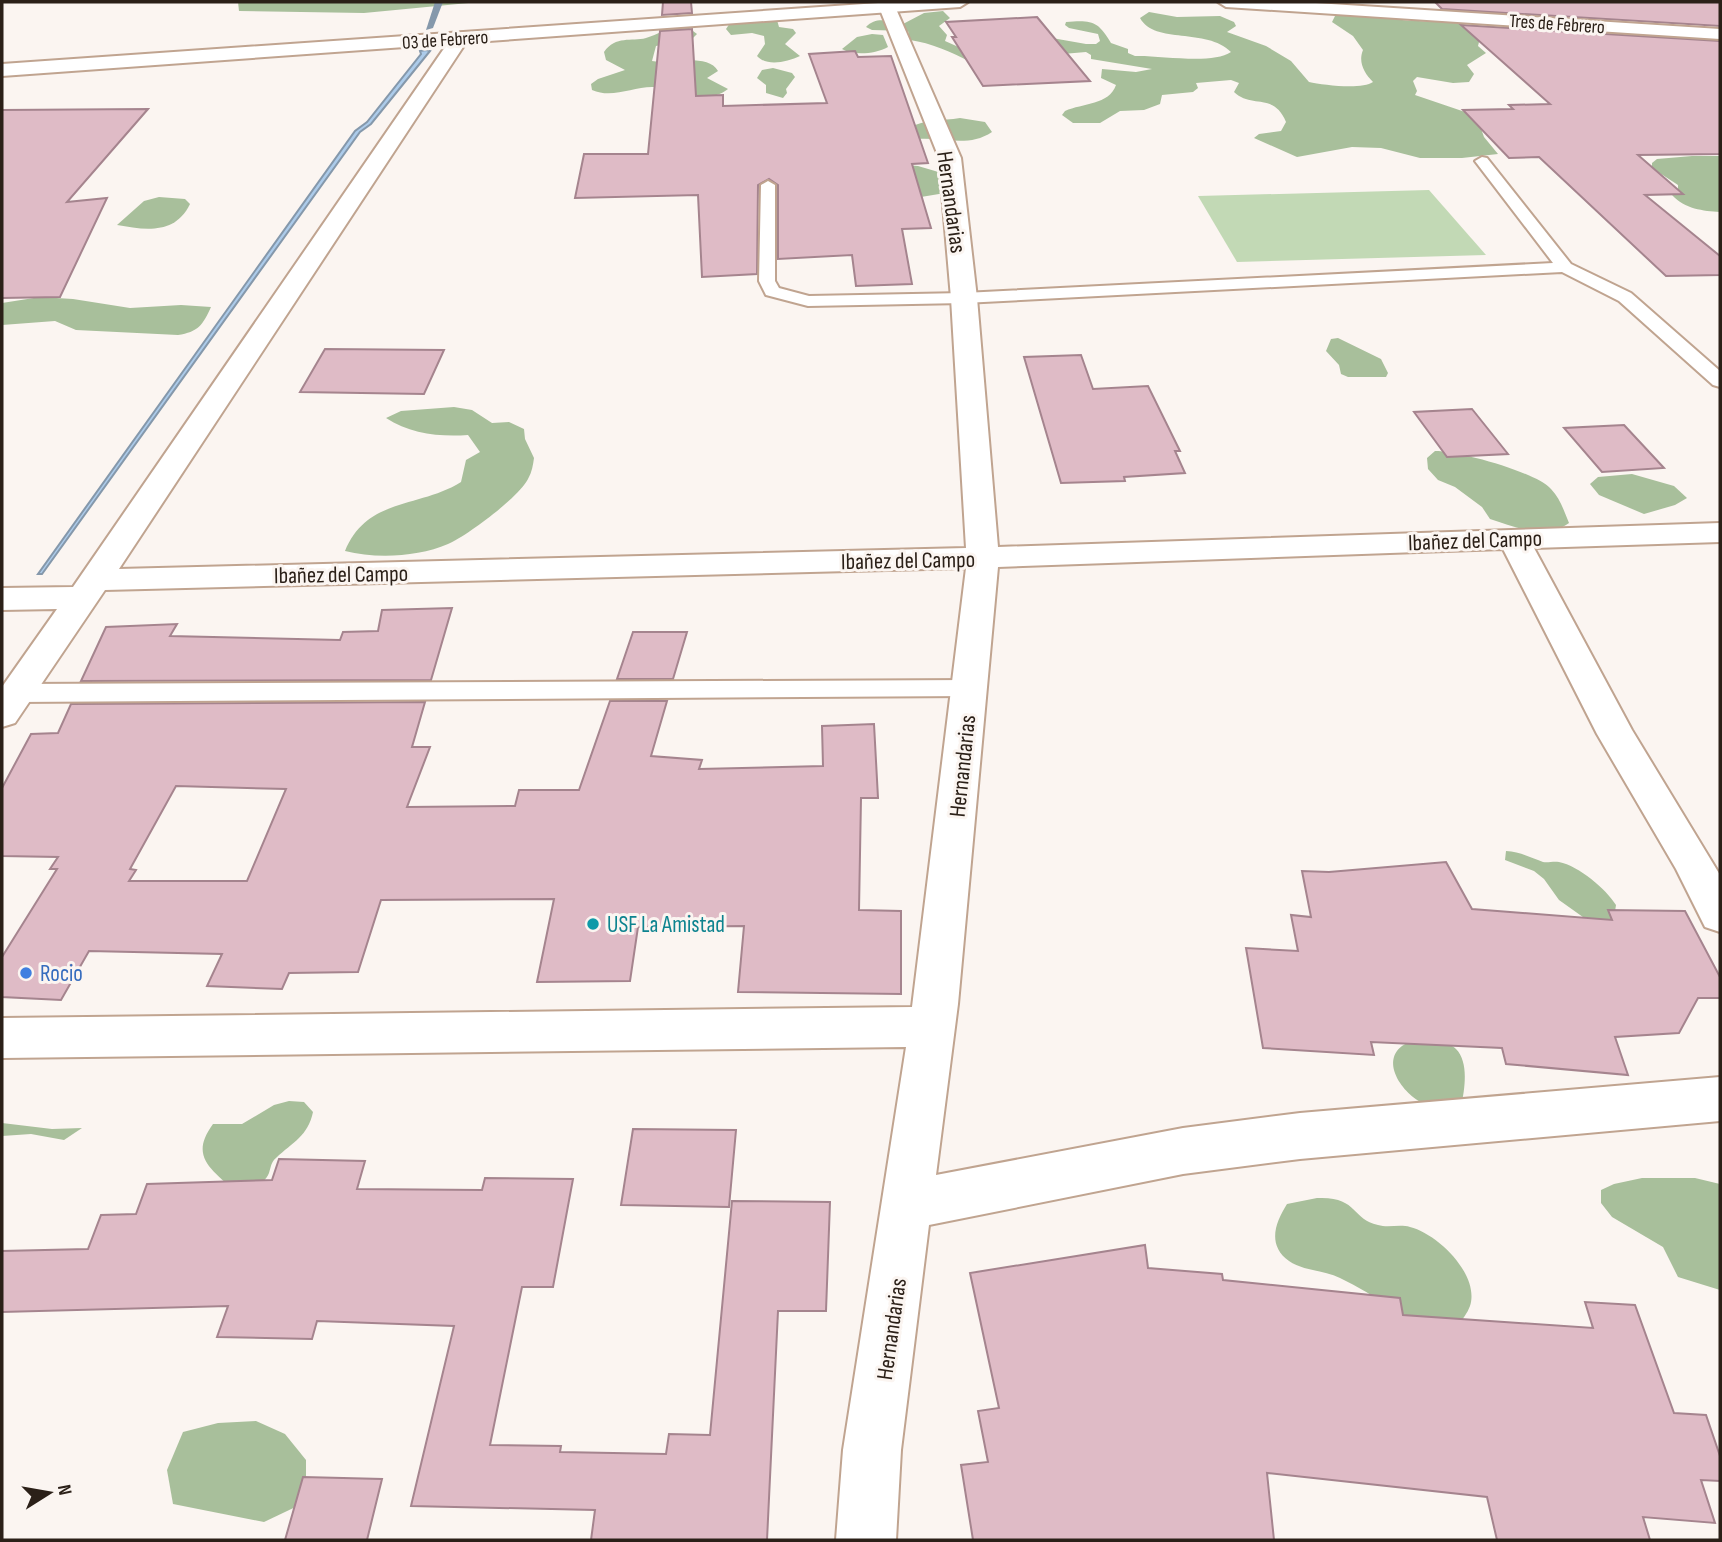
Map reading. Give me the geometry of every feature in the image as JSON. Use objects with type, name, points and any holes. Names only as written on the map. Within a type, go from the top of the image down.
[{"type":"street","points":[[886,4],[960,2]]},
{"type":"street","name":"Tres de Febrero","points":[[1226,2],[1720,34]]},
{"type":"street","name":"03 de Febrero","points":[[3,71],[886,4]]},
{"type":"street","name":"Hernandarias","points":[[866,1540],[873,1450],[932,1027],[971,688],[983,558],[964,298],[950,158],[886,4]]},
{"type":"street","points":[[9,704],[460,38]]},
{"type":"street","name":"Ibañez del Campo","points":[[2,599],[89,589],[1720,532]]},
{"type":"street","points":[[1513,538],[1616,734],[1693,862],[1720,915]]},
{"type":"street","points":[[2,1038],[932,1027]]},
{"type":"street","points":[[909,1205],[1183,1151],[1300,1136],[1720,1099]]},
{"type":"lane","points":[[1482,161],[1565,267],[1625,297],[1720,381]]},
{"type":"lane","points":[[768,185],[767,281],[772,291],[808,301],[964,298],[1565,267]]},
{"type":"lane","points":[[9,704],[971,688]]},
{"type":"green space","points":[[238,2],[479,2],[364,13],[239,11]]},
{"type":"green space","points":[[943,11],[950,18],[939,26],[947,35],[945,41],[963,49],[1052,38],[1096,44],[1100,41],[1098,34],[1065,25],[1066,22],[1082,21],[1098,26],[1111,43],[1128,49],[1128,53],[1135,56],[1185,58],[1211,58],[1231,52],[1221,44],[1208,40],[1157,31],[1147,26],[1140,18],[1149,12],[1177,17],[1220,16],[1234,22],[1236,26],[1227,32],[1266,46],[1291,61],[1309,82],[1342,86],[1360,86],[1373,82],[1363,67],[1363,50],[1353,36],[1332,22],[1335,16],[1361,15],[1475,27],[1485,31],[1478,46],[1486,53],[1467,65],[1474,74],[1469,82],[1453,83],[1417,77],[1413,81],[1417,91],[1415,95],[1468,113],[1479,123],[1484,137],[1498,154],[1462,158],[1420,158],[1381,148],[1352,147],[1297,157],[1254,138],[1259,134],[1281,131],[1286,122],[1275,107],[1248,100],[1234,92],[1239,83],[1231,80],[1196,83],[1198,88],[1193,92],[1162,95],[1160,104],[1144,110],[1120,111],[1100,123],[1073,123],[1062,115],[1065,111],[1102,100],[1113,92],[1116,85],[1101,78],[1102,69],[1136,72],[1152,69],[1091,59],[1091,55],[1086,52],[970,62],[941,48],[910,40],[908,31],[872,30],[866,27],[878,20],[903,24],[924,13]]},
{"type":"green space","points":[[771,17],[777,20],[779,27],[793,29],[796,33],[785,44],[800,56],[783,62],[766,61],[757,56],[765,44],[764,36],[752,33],[731,35],[726,29],[730,23]]},
{"type":"green space","points":[[679,27],[689,28],[697,34],[693,38],[656,46],[652,61],[706,62],[718,71],[707,78],[728,89],[709,97],[652,87],[614,93],[592,90],[591,84],[598,79],[625,70],[606,60],[604,52],[614,43],[646,38]]},
{"type":"green space","points":[[883,35],[888,47],[865,53],[852,53],[842,49],[857,37]]},
{"type":"green space","points":[[773,68],[792,73],[795,77],[783,98],[766,93],[766,85],[757,78],[762,70]]},
{"type":"green space","points":[[960,118],[985,122],[992,132],[965,141],[918,139],[909,128],[927,122]]},
{"type":"green space","points":[[1720,156],[1720,212],[1701,210],[1683,203],[1672,195],[1678,191],[1678,185],[1652,168],[1652,163],[1657,159]]},
{"type":"green space","points":[[905,165],[952,176],[951,192],[909,199]]},
{"type":"green space","points":[[1429,190],[1486,255],[1237,262],[1198,196]]},
{"type":"green space","points":[[159,197],[185,199],[190,204],[184,214],[168,226],[148,229],[117,225],[144,201]]},
{"type":"green space","points":[[40,297],[130,308],[181,305],[211,307],[199,327],[178,335],[76,330],[55,321],[2,325],[2,303]]},
{"type":"green space","points":[[1338,338],[1381,359],[1388,373],[1386,377],[1348,377],[1341,374],[1339,365],[1326,351],[1331,339]]},
{"type":"green space","points":[[454,407],[472,410],[492,423],[509,422],[524,429],[525,439],[534,458],[523,487],[479,525],[448,544],[424,552],[397,555],[345,551],[367,521],[381,512],[461,482],[466,460],[480,452],[468,435],[426,433],[405,428],[386,418],[401,411]]},
{"type":"green space","points":[[1435,451],[1496,464],[1543,482],[1557,496],[1569,523],[1551,531],[1541,531],[1490,519],[1482,507],[1455,487],[1438,480],[1428,469],[1427,458]]},
{"type":"green space","points":[[1632,474],[1674,486],[1687,498],[1675,505],[1644,514],[1599,495],[1590,484],[1598,477]]},
{"type":"green space","points":[[1506,851],[1543,862],[1567,864],[1591,879],[1616,905],[1611,937],[1559,900],[1544,879],[1534,871],[1505,860]]},
{"type":"green space","points":[[1415,1041],[1440,1041],[1456,1049],[1463,1061],[1465,1084],[1461,1106],[1436,1106],[1420,1102],[1405,1089],[1394,1071],[1395,1053],[1402,1046]]},
{"type":"green space","points":[[289,1101],[304,1102],[313,1112],[308,1127],[274,1160],[264,1181],[238,1194],[207,1163],[203,1155],[206,1136],[213,1124],[242,1124],[274,1105]]},
{"type":"green space","points":[[2,1123],[52,1129],[82,1128],[64,1140],[31,1134],[2,1136]]},
{"type":"green space","points":[[1642,1178],[1695,1178],[1720,1184],[1720,1290],[1678,1277],[1663,1247],[1612,1217],[1601,1203],[1601,1190],[1614,1184]]},
{"type":"green space","points":[[1330,1198],[1347,1204],[1363,1218],[1378,1225],[1406,1226],[1421,1231],[1444,1247],[1463,1269],[1471,1294],[1468,1311],[1457,1326],[1439,1343],[1366,1292],[1334,1275],[1295,1264],[1282,1255],[1275,1234],[1287,1204]]},
{"type":"green space","points":[[256,1421],[285,1434],[306,1460],[306,1502],[264,1522],[173,1504],[167,1470],[183,1432],[218,1423]]},
{"type":"water","points":[[420,51],[430,51],[371,124],[360,132],[42,574],[38,574],[355,131],[367,122],[421,54]]},
{"type":"building","points":[[663,2],[691,2],[692,13],[662,15]]},
{"type":"building","points":[[1435,2],[1720,2],[1720,26],[1442,9]]},
{"type":"building","points":[[1037,17],[1090,81],[983,86],[952,37],[956,37],[946,22]]},
{"type":"building","points":[[1461,25],[1720,41],[1720,154],[1638,155],[1683,194],[1645,195],[1720,256],[1720,275],[1666,276],[1539,157],[1509,158],[1463,110],[1513,109],[1509,105],[1550,104]]},
{"type":"building","points":[[692,29],[696,96],[723,95],[723,106],[827,103],[809,54],[855,51],[858,57],[891,56],[928,163],[912,164],[931,228],[902,229],[912,284],[856,286],[852,255],[778,259],[778,185],[769,179],[758,185],[757,274],[702,277],[698,195],[575,198],[584,154],[648,154],[660,31]]},
{"type":"building","points":[[148,109],[67,202],[107,198],[60,297],[2,298],[2,110]]},
{"type":"building","points":[[325,349],[444,350],[424,394],[300,392]]},
{"type":"building","points":[[1081,355],[1093,389],[1148,386],[1180,451],[1175,451],[1185,473],[1124,477],[1125,481],[1061,483],[1024,357]]},
{"type":"building","points":[[1472,409],[1508,454],[1447,457],[1414,412]]},
{"type":"building","points":[[1624,425],[1664,468],[1602,472],[1564,428]]},
{"type":"building","points":[[452,608],[431,680],[81,681],[106,627],[177,624],[170,636],[340,640],[343,632],[378,631],[382,610]]},
{"type":"building","points":[[633,632],[687,632],[673,679],[617,679]]},
{"type":"building","points":[[610,701],[667,701],[651,756],[702,760],[699,769],[823,766],[822,726],[874,724],[878,798],[861,798],[859,910],[901,911],[901,994],[738,992],[744,926],[638,927],[630,981],[537,982],[554,899],[381,900],[358,972],[289,973],[282,989],[207,986],[222,954],[89,951],[61,1000],[2,997],[2,957],[57,869],[50,869],[58,857],[2,856],[2,788],[31,734],[58,733],[71,704],[425,702],[412,747],[430,747],[407,807],[515,806],[519,790],[579,790]],"holes":[[[176,786],[286,789],[247,881],[129,881],[136,870],[130,869]]]},
{"type":"building","points":[[1446,862],[1472,909],[1612,920],[1608,910],[1685,911],[1720,977],[1720,998],[1698,998],[1679,1033],[1615,1037],[1628,1075],[1506,1064],[1502,1048],[1371,1042],[1374,1055],[1263,1048],[1246,948],[1298,951],[1291,915],[1311,917],[1302,871],[1329,872]]},
{"type":"building","points":[[633,1129],[736,1130],[729,1207],[621,1205]]},
{"type":"building","points":[[279,1159],[365,1161],[357,1189],[482,1190],[485,1178],[573,1179],[553,1287],[522,1287],[490,1445],[561,1446],[560,1452],[666,1454],[669,1434],[710,1435],[732,1201],[830,1202],[826,1311],[778,1311],[767,1540],[591,1540],[595,1510],[411,1506],[454,1326],[317,1321],[312,1339],[217,1337],[228,1306],[2,1312],[2,1251],[88,1249],[101,1215],[136,1214],[147,1184],[272,1180]]},
{"type":"building","points":[[1145,1245],[1148,1268],[1222,1274],[1223,1280],[1400,1298],[1403,1315],[1593,1328],[1585,1302],[1635,1305],[1674,1413],[1706,1415],[1720,1456],[1720,1481],[1701,1480],[1715,1523],[1643,1517],[1650,1540],[1497,1540],[1487,1497],[1267,1473],[1274,1540],[973,1540],[961,1465],[988,1462],[978,1411],[999,1408],[970,1273]]},
{"type":"building","points":[[303,1477],[382,1479],[367,1540],[285,1540]]},
{"type":"waterway","points":[[429,28],[439,2]]},
{"type":"place","name":"USF La Amistad","points":[[593,924]]},
{"type":"place","name":"Rocio","points":[[26,973]]}]
